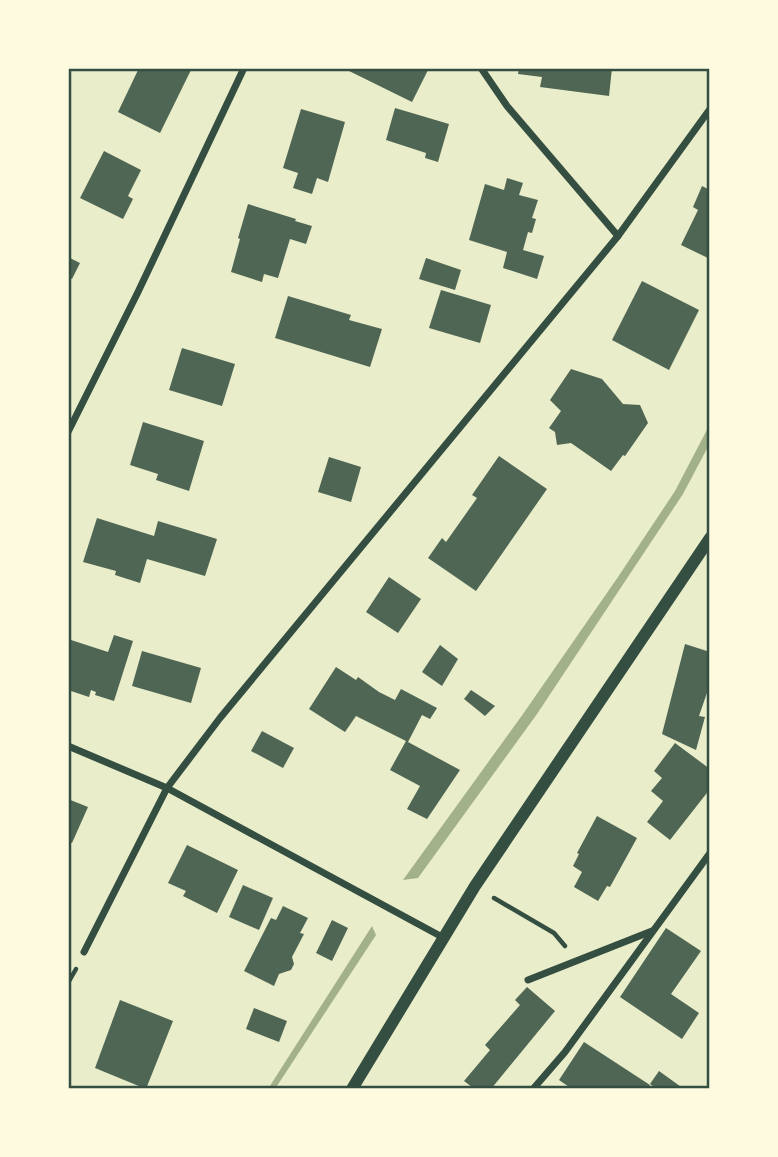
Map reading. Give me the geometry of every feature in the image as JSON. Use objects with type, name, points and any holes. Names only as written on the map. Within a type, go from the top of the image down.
[{"type":"street","points":[[68,432],[244,68]]},
{"type":"street","points":[[481,68],[507,106],[618,236]]},
{"type":"street","points":[[84,952],[167,788],[229,708],[618,236],[710,109]]},
{"type":"street","points":[[352,1089],[475,886],[710,538]]},
{"type":"street","points":[[68,746],[167,788],[443,937]]},
{"type":"street","points":[[533,1089],[565,1052],[710,853]]},
{"type":"street","points":[[528,980],[653,931]]},
{"type":"path","points":[[475,886],[554,933],[577,960]]},
{"type":"shaded area","points":[[710,424],[710,443],[683,494],[537,714],[418,878],[403,880],[618,577],[675,491]]},
{"type":"shaded area","points":[[372,926],[376,935],[275,1089],[268,1089]]},
{"type":"building","points":[[139,68],[192,68],[160,133],[118,112]]},
{"type":"building","points":[[343,68],[429,68],[412,102]]},
{"type":"building","points":[[519,68],[612,68],[609,96],[540,87],[542,77],[518,74]]},
{"type":"building","points":[[395,108],[449,124],[438,162],[425,158],[426,153],[386,140]]},
{"type":"building","points":[[301,109],[345,122],[328,182],[317,178],[312,194],[293,188],[298,173],[283,168]]},
{"type":"building","points":[[104,151],[141,170],[128,196],[133,199],[123,219],[80,198]]},
{"type":"building","points":[[507,178],[523,183],[519,195],[538,200],[532,218],[536,219],[532,233],[528,232],[523,250],[544,256],[537,279],[503,268],[507,252],[469,240],[485,184],[504,190]]},
{"type":"building","points":[[702,186],[710,190],[710,259],[681,245],[698,210],[693,207]]},
{"type":"building","points":[[248,204],[312,226],[306,244],[290,239],[278,278],[264,274],[262,282],[231,272]]},
{"type":"building","points":[[68,257],[80,263],[72,279],[68,277]]},
{"type":"building","points":[[426,258],[461,270],[455,290],[419,279]]},
{"type":"building","points":[[642,281],[699,310],[669,370],[612,340]]},
{"type":"building","points":[[441,290],[491,305],[480,343],[429,328]]},
{"type":"building","points":[[288,296],[351,315],[349,320],[382,329],[370,367],[275,338]]},
{"type":"building","points":[[182,348],[235,364],[222,406],[169,390]]},
{"type":"building","points":[[571,369],[602,379],[623,404],[640,405],[648,423],[611,471],[571,443],[557,445],[555,432],[549,428],[561,411],[550,400]]},
{"type":"building","points":[[143,422],[204,441],[189,491],[156,480],[158,474],[130,465]]},
{"type":"building","points":[[499,456],[547,489],[476,591],[428,558],[442,538],[446,542],[477,498],[472,495]]},
{"type":"building","points":[[329,457],[361,467],[351,502],[318,492]]},
{"type":"building","points":[[97,518],[154,536],[158,521],[217,539],[205,576],[147,559],[140,583],[115,575],[116,571],[83,562]]},
{"type":"building","points":[[389,577],[421,599],[398,633],[366,612]]},
{"type":"building","points":[[114,635],[133,641],[114,701],[95,695],[96,692],[91,690],[89,697],[68,690],[68,639],[108,652]]},
{"type":"building","points":[[685,644],[710,652],[710,684],[699,716],[705,717],[696,750],[662,734]]},
{"type":"building","points":[[440,645],[458,659],[442,686],[422,672]]},
{"type":"building","points":[[142,651],[201,668],[191,703],[132,686]]},
{"type":"building","points":[[336,667],[395,700],[401,689],[437,708],[430,719],[422,715],[408,742],[460,770],[427,819],[407,809],[420,786],[390,770],[406,741],[356,716],[345,732],[309,709]]},
{"type":"building","points":[[471,690],[495,706],[485,716],[464,699]]},
{"type":"building","points":[[262,731],[294,748],[283,768],[251,751]]},
{"type":"building","points":[[675,743],[710,769],[710,789],[670,840],[647,822],[663,801],[651,791],[662,778],[654,771]]},
{"type":"building","points":[[68,799],[88,807],[72,843],[68,842]]},
{"type":"building","points":[[597,816],[637,838],[610,887],[607,886],[598,901],[574,887],[582,872],[573,866]]},
{"type":"building","points":[[187,845],[238,870],[217,913],[183,896],[186,891],[168,883]]},
{"type":"building","points":[[243,885],[273,898],[259,930],[229,917]]},
{"type":"building","points":[[283,906],[308,918],[300,933],[304,934],[292,957],[294,964],[291,970],[279,974],[274,986],[244,971],[271,918],[276,920]]},
{"type":"building","points":[[332,920],[348,928],[332,961],[316,953]]},
{"type":"building","points":[[666,928],[701,951],[671,994],[699,1013],[682,1039],[620,997]]},
{"type":"building","points":[[527,987],[555,1011],[491,1089],[471,1089],[464,1081],[490,1050],[485,1045],[520,1005],[515,1000]]},
{"type":"building","points":[[120,1000],[173,1021],[146,1089],[95,1068]]},
{"type":"building","points":[[254,1008],[287,1021],[279,1042],[246,1029]]},
{"type":"building","points":[[584,1042],[650,1085],[647,1089],[572,1089],[559,1080]]},
{"type":"building","points":[[659,1071],[684,1089],[657,1089],[650,1084]]}]
